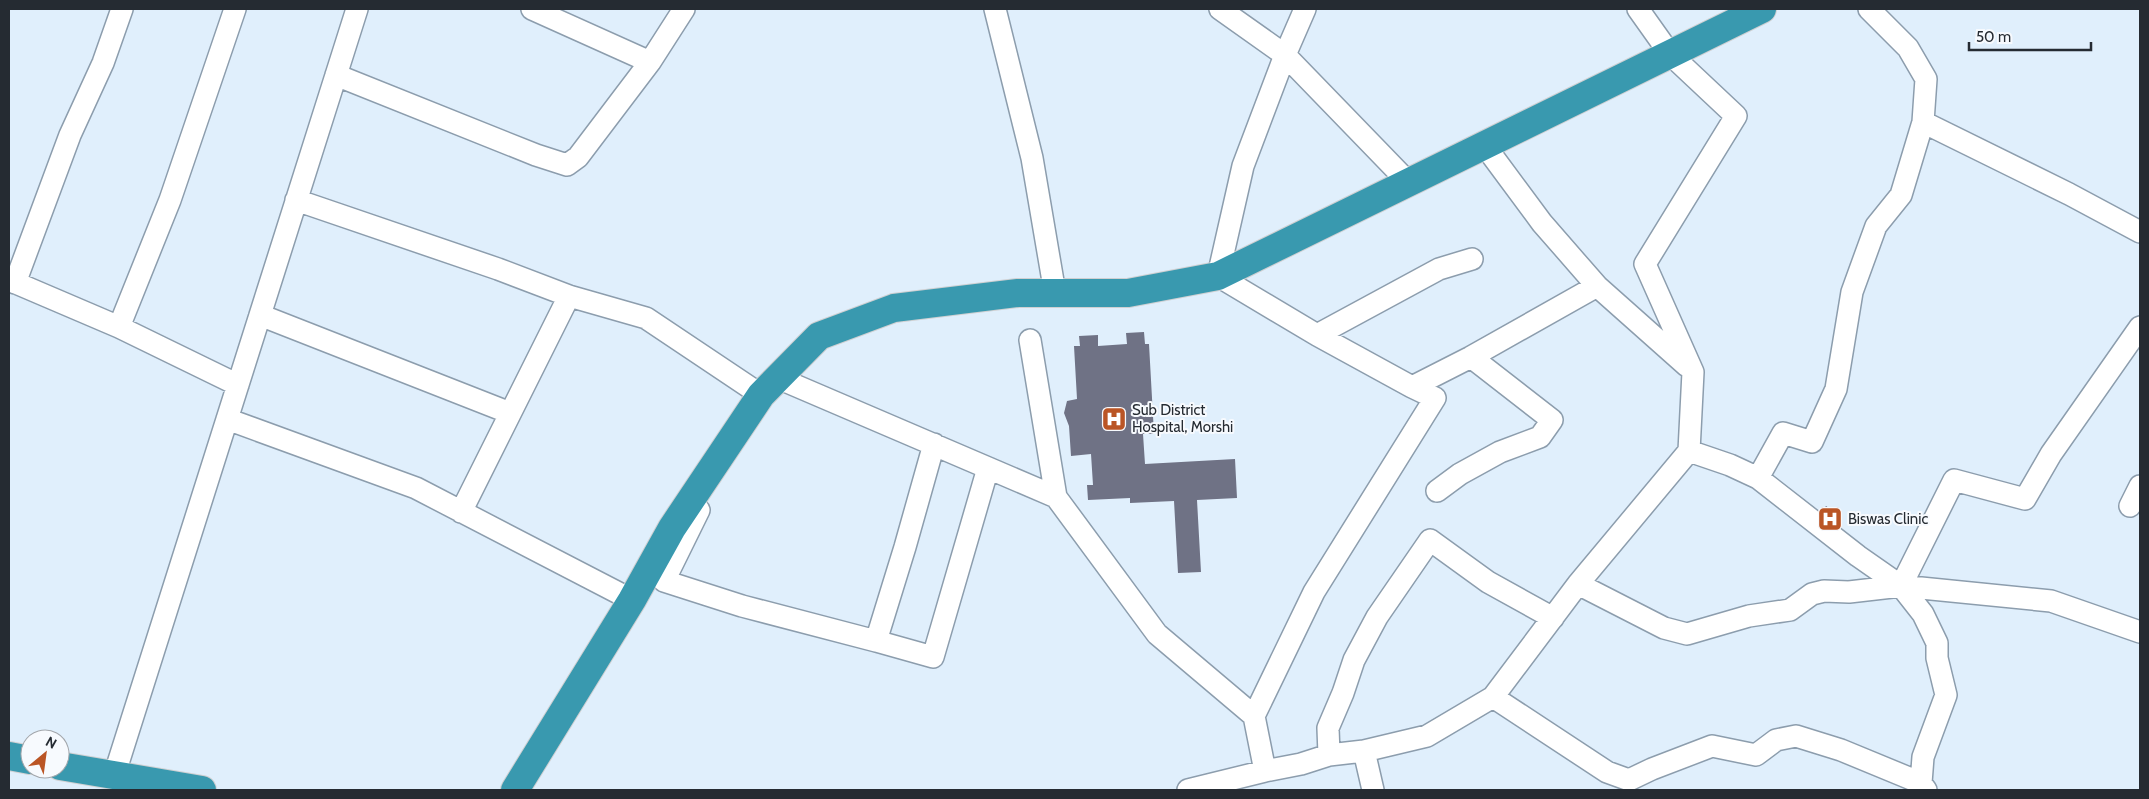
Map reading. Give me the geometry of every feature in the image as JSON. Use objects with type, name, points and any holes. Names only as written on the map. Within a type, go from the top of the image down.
[{"type":"highway","points":[[515,790],[632,600],[672,528],[689,502],[770,386],[819,336],[894,308],[1018,293],[1128,293],[1218,276],[1762,9]]},
{"type":"highway","points":[[70,768],[202,790]]},
{"type":"street","points":[[122,9],[103,63],[70,135],[12,282],[119,327],[238,385]]},
{"type":"street","points":[[119,327],[170,200],[235,9]]},
{"type":"street","points":[[114,776],[357,9]]},
{"type":"street","points":[[532,9],[650,62]]},
{"type":"street","points":[[336,75],[567,166],[578,157],[650,62],[684,9]]},
{"type":"street","points":[[995,9],[1032,158],[1055,293]]},
{"type":"street","points":[[1220,9],[1285,56],[1409,183]]},
{"type":"street","points":[[1265,771],[1254,716],[1314,592],[1435,398],[1317,335],[1218,276],[1243,166],[1305,9]]},
{"type":"street","points":[[1188,790],[1301,764],[1328,755],[1364,751],[1427,736],[1493,697],[1578,584],[1689,451],[1693,372],[1645,264],[1736,116],[1670,54],[1638,9]]},
{"type":"street","points":[[1758,478],[1783,433],[1812,442],[1836,389],[1852,292],[1876,226],[1901,195],[1923,122],[1926,79],[1908,48],[1868,9]]},
{"type":"street","points":[[1923,122],[2069,194],[2140,232]]},
{"type":"street","points":[[1485,146],[1542,223],[1598,286],[1693,372]]},
{"type":"street","points":[[296,200],[498,269],[569,296],[646,318],[770,386],[934,444],[1056,497]]},
{"type":"street","points":[[1317,335],[1439,269],[1472,259]]},
{"type":"street","points":[[1412,387],[1471,357],[1598,286]]},
{"type":"street","points":[[461,512],[569,296]]},
{"type":"street","points":[[260,315],[510,413]]},
{"type":"street","points":[[1901,586],[1954,480],[2025,499],[2051,454],[2140,326]]},
{"type":"street","points":[[1030,340],[1056,497],[1157,634],[1254,716]]},
{"type":"street","points":[[1437,491],[1460,474],[1500,452],[1540,437],[1552,420],[1471,357]]},
{"type":"street","points":[[227,419],[416,488],[632,600]]},
{"type":"street","points":[[876,641],[906,547],[934,444]]},
{"type":"street","points":[[1493,697],[1599,768],[1629,780],[1670,761],[1712,746],[1756,754],[1776,740],[1796,736],[1841,750],[1923,786],[1923,757],[1946,695],[1937,658],[1937,643],[1923,614],[1901,586],[1858,556],[1758,478],[1689,451]]},
{"type":"street","points":[[689,502],[699,510],[664,581],[742,606],[933,657],[988,468]]},
{"type":"street","points":[[2130,506],[2140,486]]},
{"type":"street","points":[[1328,755],[1328,728],[1343,693],[1354,660],[1377,617],[1430,540],[1488,582],[1553,618]]},
{"type":"street","points":[[1578,584],[1664,628],[1687,634],[1749,616],[1790,610],[1812,594],[1824,591],[1849,592],[1901,586],[2051,602],[2140,632]]},
{"type":"street","points":[[1364,751],[1373,790]]},
{"type":"building","points":[[1144,332],[1145,344],[1149,344],[1154,434],[1143,434],[1145,464],[1235,459],[1237,498],[1197,500],[1201,572],[1178,573],[1174,501],[1130,503],[1130,498],[1088,500],[1087,485],[1093,485],[1091,454],[1071,456],[1069,426],[1064,413],[1067,401],[1077,399],[1074,346],[1080,346],[1079,336],[1098,335],[1098,346],[1127,344],[1126,333]]},
{"type":"building","points":[[1826,506],[1842,517],[1838,524],[1822,512]]},
{"type":"place","name":"Sub District Hospital, Morshi","points":[[1114,419]]},
{"type":"place","name":"Biswas Clinic","points":[[1830,519]]}]
